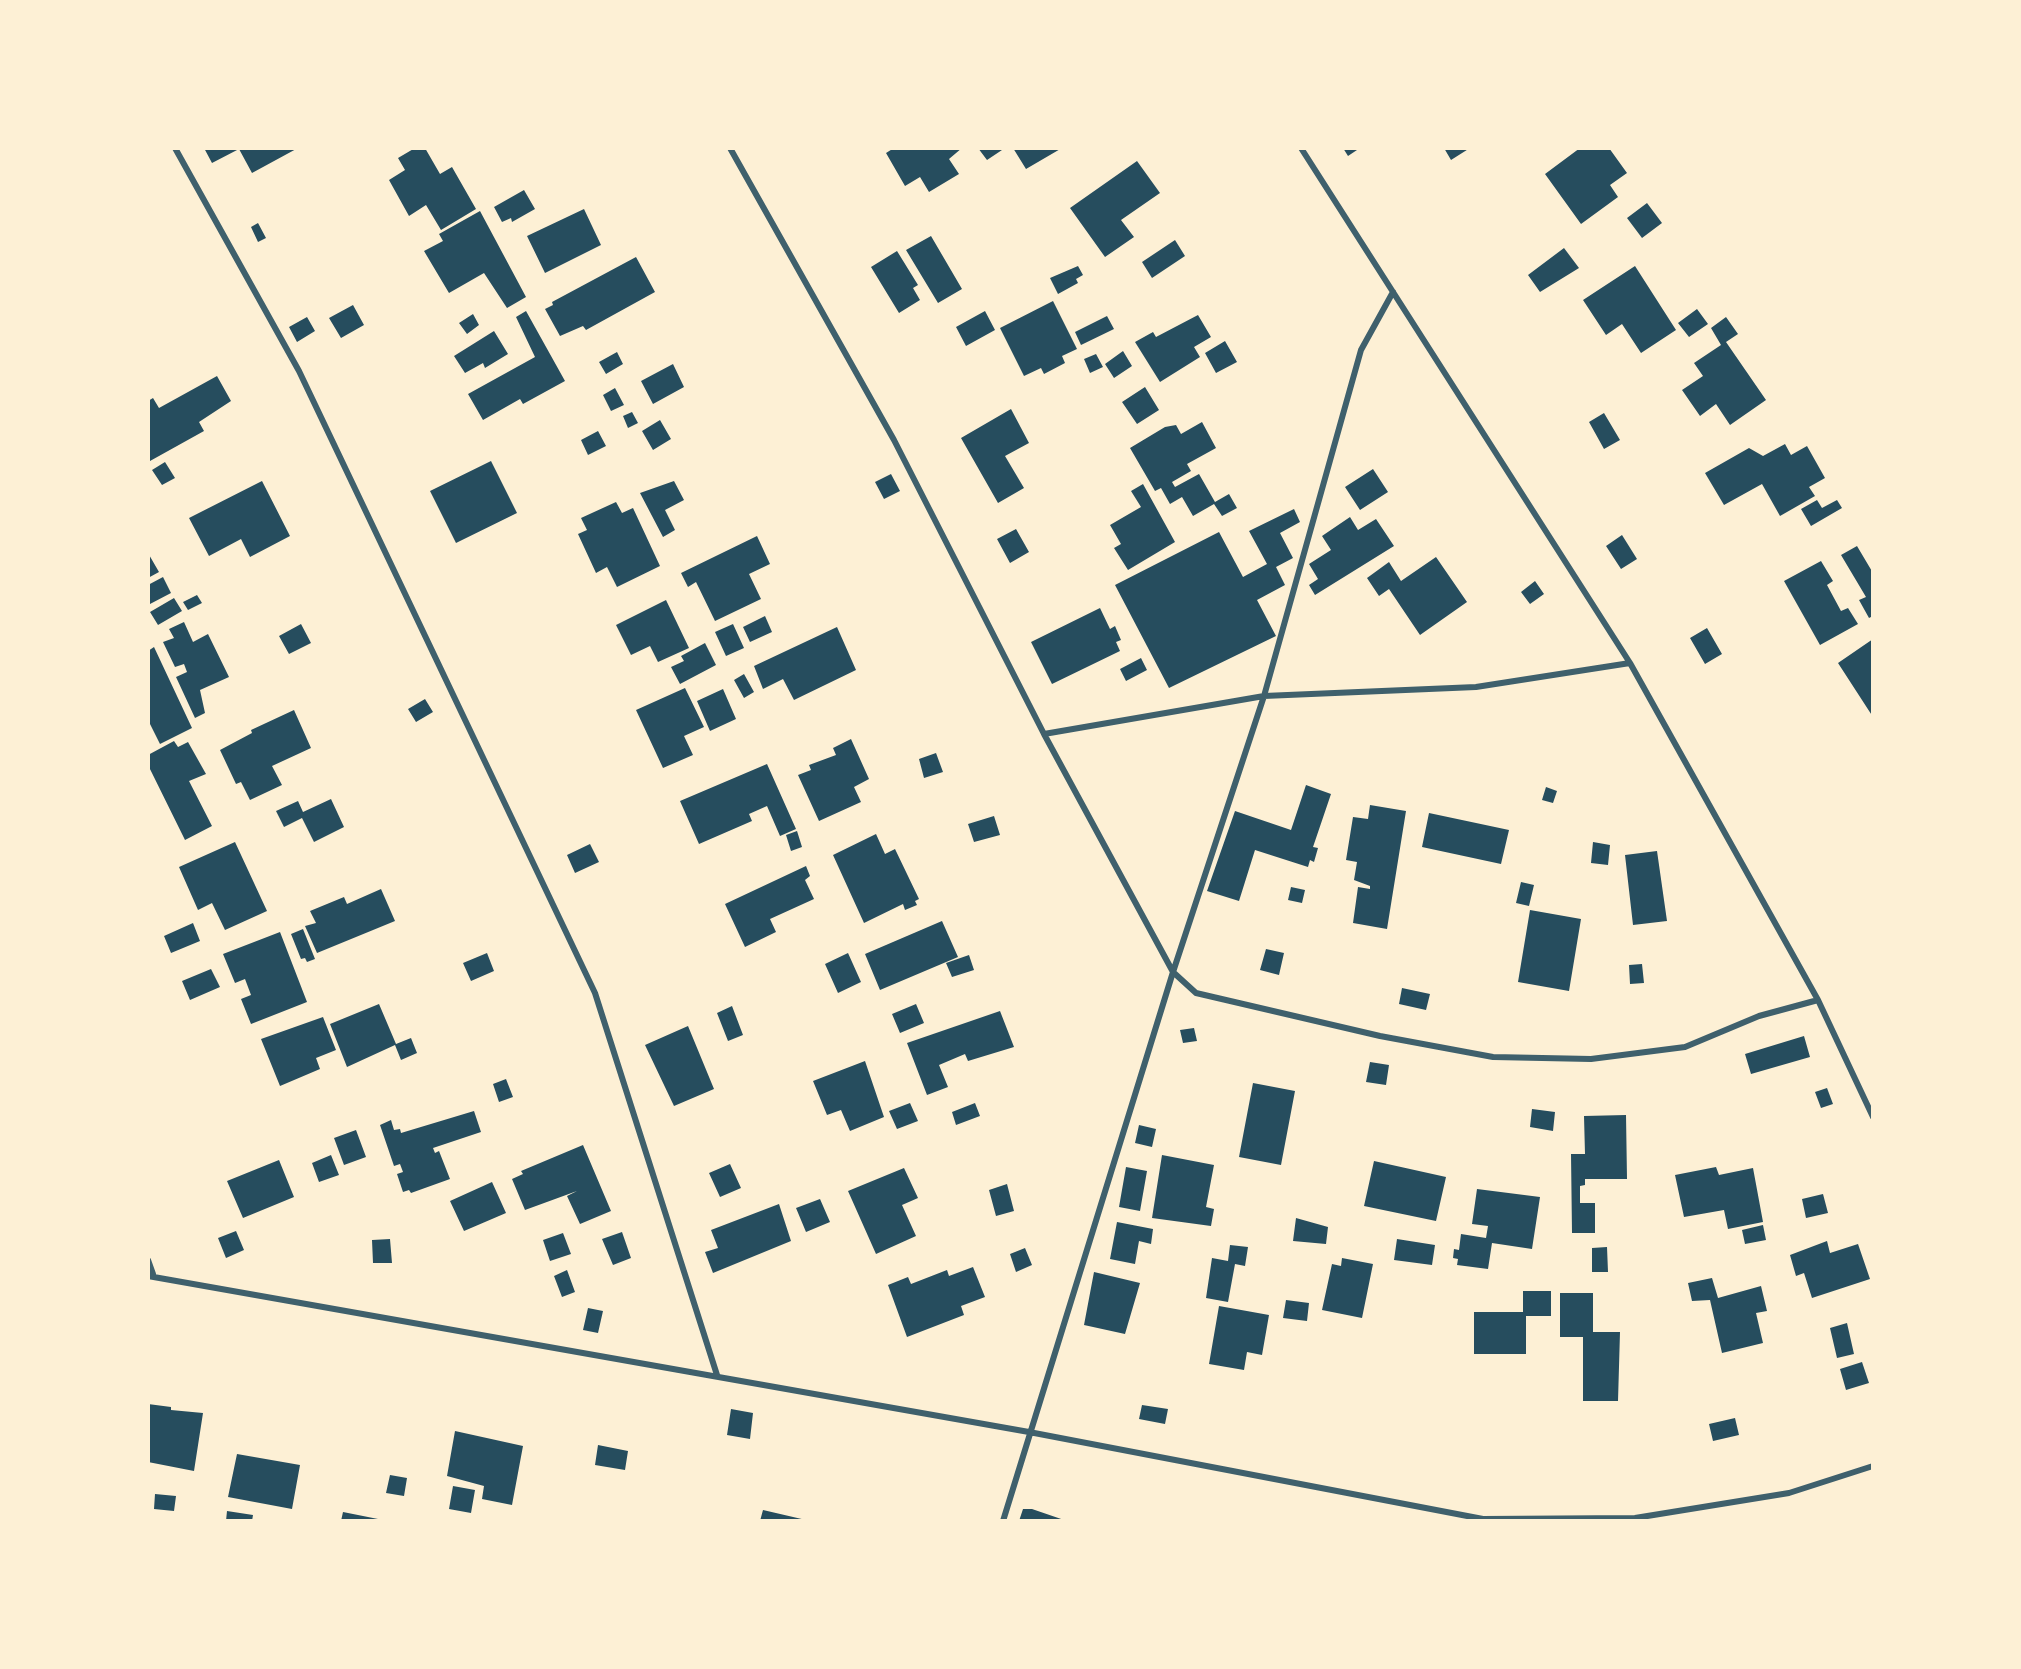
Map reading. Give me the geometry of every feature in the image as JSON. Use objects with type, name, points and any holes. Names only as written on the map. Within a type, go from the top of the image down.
[{"type":"lane","points":[[175,148],[299,371],[595,993],[717,1375]]},
{"type":"lane","points":[[730,148],[894,440],[1044,734],[1173,972],[1196,993],[1380,1036],[1493,1057],[1591,1059],[1685,1047],[1759,1016],[1818,1000]]},
{"type":"lane","points":[[1301,148],[1630,663],[1818,1000],[1873,1117]]},
{"type":"lane","points":[[1003,1521],[1173,972],[1264,696],[1361,350],[1393,292]]},
{"type":"lane","points":[[1044,734],[1264,696],[1476,687],[1630,663]]},
{"type":"lane","points":[[148,1260],[150,1275],[1029,1432],[1483,1519],[1635,1518],[1789,1493],[1873,1466]]},
{"type":"building","points":[[204,148],[298,148],[252,173],[239,149],[212,163]]},
{"type":"building","points":[[415,148],[425,148],[440,174],[452,167],[476,209],[441,230],[426,205],[409,216],[389,180],[405,170],[398,158]]},
{"type":"building","points":[[894,148],[962,148],[949,159],[959,174],[929,192],[920,177],[905,186],[886,153]]},
{"type":"building","points":[[978,148],[1000,148],[1002,150],[987,160]]},
{"type":"building","points":[[1013,148],[1062,148],[1026,169]]},
{"type":"building","points":[[1343,148],[1360,148],[1348,156]]},
{"type":"building","points":[[1444,148],[1470,148],[1451,160]]},
{"type":"building","points":[[1580,148],[1609,148],[1627,173],[1610,185],[1618,197],[1581,224],[1545,174]]},
{"type":"building","points":[[1137,161],[1160,193],[1121,220],[1134,237],[1105,257],[1070,208]]},
{"type":"building","points":[[524,190],[535,209],[512,222],[511,218],[502,222],[494,207]]},
{"type":"building","points":[[1647,203],[1662,223],[1642,238],[1627,218]]},
{"type":"building","points":[[584,209],[601,245],[545,273],[527,236]]},
{"type":"building","points":[[480,211],[526,297],[507,308],[484,273],[449,293],[424,251],[443,241],[439,234]]},
{"type":"building","points":[[258,223],[266,238],[258,242],[251,227]]},
{"type":"building","points":[[931,236],[962,289],[938,303],[906,250]]},
{"type":"building","points":[[1175,240],[1185,256],[1152,278],[1142,262]]},
{"type":"building","points":[[1564,248],[1579,268],[1540,292],[1528,275]]},
{"type":"building","points":[[897,251],[918,285],[913,288],[920,300],[899,313],[871,267]]},
{"type":"building","points":[[636,257],[655,292],[586,330],[583,326],[560,336],[545,309],[553,305],[552,302]]},
{"type":"building","points":[[1078,266],[1083,275],[1076,279],[1078,283],[1058,294],[1050,278]]},
{"type":"building","points":[[1635,266],[1676,330],[1641,353],[1622,324],[1606,335],[1583,300]]},
{"type":"building","points":[[1053,301],[1077,349],[1062,356],[1065,363],[1044,374],[1041,368],[1024,376],[1000,328]]},
{"type":"building","points":[[353,305],[364,325],[341,338],[329,318]]},
{"type":"building","points":[[1697,309],[1708,324],[1689,337],[1678,323]]},
{"type":"building","points":[[526,311],[565,381],[523,404],[520,399],[483,420],[468,394],[535,357],[516,317]]},
{"type":"building","points":[[985,311],[995,330],[966,346],[956,327]]},
{"type":"building","points":[[473,314],[479,325],[467,334],[459,323]]},
{"type":"building","points":[[1198,315],[1211,337],[1194,347],[1200,357],[1160,382],[1135,342],[1153,332],[1156,337]]},
{"type":"building","points":[[1107,316],[1114,329],[1081,345],[1075,332]]},
{"type":"building","points":[[307,317],[315,331],[297,342],[289,327]]},
{"type":"building","points":[[1726,317],[1738,334],[1726,342],[1766,400],[1730,425],[1716,404],[1700,416],[1682,390],[1703,376],[1694,363],[1721,345],[1711,328]]},
{"type":"building","points":[[494,331],[508,354],[485,368],[483,363],[465,373],[454,356]]},
{"type":"building","points":[[1225,341],[1237,362],[1216,373],[1205,353]]},
{"type":"building","points":[[1123,351],[1132,366],[1114,378],[1105,364]]},
{"type":"building","points":[[617,352],[623,364],[606,374],[599,362]]},
{"type":"building","points":[[1096,354],[1103,367],[1090,373],[1084,359]]},
{"type":"building","points":[[673,364],[684,387],[653,404],[641,381]]},
{"type":"building","points":[[217,376],[231,401],[199,422],[204,431],[150,461],[148,401],[153,398],[159,408]]},
{"type":"building","points":[[1145,387],[1159,410],[1137,424],[1122,402]]},
{"type":"building","points":[[615,388],[624,405],[611,411],[603,395]]},
{"type":"building","points":[[1011,409],[1029,443],[1005,456],[1024,488],[998,503],[961,438]]},
{"type":"building","points":[[632,412],[638,423],[628,428],[623,416]]},
{"type":"building","points":[[1604,413],[1620,440],[1604,449],[1589,422]]},
{"type":"building","points":[[660,420],[671,439],[653,450],[642,431]]},
{"type":"building","points":[[1202,422],[1216,448],[1187,464],[1191,471],[1172,482],[1175,487],[1199,474],[1215,502],[1229,494],[1237,508],[1222,516],[1214,504],[1193,516],[1182,497],[1170,504],[1161,488],[1155,491],[1130,448],[1165,427],[1176,425],[1181,434]]},
{"type":"building","points":[[598,431],[606,446],[588,455],[581,440]]},
{"type":"building","points":[[1785,444],[1791,455],[1807,446],[1825,478],[1809,487],[1815,496],[1780,516],[1762,484],[1724,505],[1705,473],[1749,448],[1763,456]]},
{"type":"building","points":[[491,461],[517,513],[456,543],[430,491]]},
{"type":"building","points":[[165,462],[175,478],[162,485],[152,470]]},
{"type":"building","points":[[1373,469],[1388,492],[1360,510],[1345,487]]},
{"type":"building","points":[[891,474],[900,491],[884,499],[875,482]]},
{"type":"building","points":[[262,481],[290,536],[250,557],[241,539],[209,556],[189,518]]},
{"type":"building","points":[[674,481],[684,500],[665,510],[675,530],[663,537],[640,493]]},
{"type":"building","points":[[1143,484],[1175,542],[1128,570],[1114,548],[1121,544],[1110,525],[1141,507],[1131,491]]},
{"type":"building","points":[[1817,500],[1822,508],[1837,500],[1842,508],[1811,526],[1801,509]]},
{"type":"building","points":[[616,502],[622,513],[633,508],[660,566],[617,587],[607,567],[596,573],[578,534],[587,530],[581,518]]},
{"type":"building","points":[[1294,509],[1300,522],[1280,533],[1293,558],[1276,567],[1285,585],[1257,600],[1276,636],[1169,688],[1115,585],[1219,532],[1243,577],[1267,564],[1249,531]]},
{"type":"building","points":[[1350,517],[1358,530],[1376,519],[1394,546],[1315,595],[1309,585],[1318,579],[1309,564],[1331,550],[1322,536]]},
{"type":"building","points":[[1016,529],[1029,552],[1010,563],[997,539]]},
{"type":"building","points":[[1622,535],[1637,559],[1621,569],[1606,546]]},
{"type":"building","points":[[757,536],[770,564],[749,574],[761,599],[715,621],[696,582],[688,587],[681,573]]},
{"type":"building","points":[[1857,546],[1873,573],[1873,616],[1869,618],[1859,600],[1866,597],[1841,555]]},
{"type":"building","points":[[148,553],[159,572],[148,578]]},
{"type":"building","points":[[1436,557],[1467,602],[1420,635],[1389,589],[1379,596],[1367,578],[1389,562],[1401,581]]},
{"type":"building","points":[[1821,561],[1833,581],[1827,585],[1841,611],[1848,608],[1858,624],[1820,645],[1784,581]]},
{"type":"building","points":[[163,577],[171,593],[150,604],[148,585]]},
{"type":"building","points":[[1535,581],[1544,594],[1530,604],[1521,592]]},
{"type":"building","points":[[197,595],[202,603],[188,610],[183,602]]},
{"type":"building","points":[[174,598],[182,611],[158,625],[150,612]]},
{"type":"building","points":[[666,600],[689,648],[658,662],[650,646],[631,655],[616,625]]},
{"type":"building","points":[[1100,608],[1110,629],[1115,626],[1121,640],[1116,642],[1120,651],[1052,684],[1031,642]]},
{"type":"building","points":[[765,616],[772,632],[750,642],[743,627]]},
{"type":"building","points":[[184,622],[193,642],[208,634],[229,677],[200,690],[205,713],[195,718],[176,677],[187,672],[184,664],[175,667],[163,642],[174,638],[169,629]]},
{"type":"building","points":[[301,624],[311,643],[289,654],[279,636]]},
{"type":"building","points":[[733,624],[744,648],[726,656],[715,632]]},
{"type":"building","points":[[837,627],[856,670],[794,700],[783,679],[763,689],[754,666]]},
{"type":"building","points":[[1707,628],[1722,654],[1705,664],[1690,638]]},
{"type":"building","points":[[1873,639],[1873,717],[1838,663]]},
{"type":"building","points":[[705,643],[716,665],[680,684],[671,667],[684,661],[681,656]]},
{"type":"building","points":[[154,647],[192,728],[160,744],[148,720],[148,651]]},
{"type":"building","points":[[1141,658],[1147,670],[1126,681],[1120,669]]},
{"type":"building","points":[[744,674],[754,692],[744,698],[734,680]]},
{"type":"building","points":[[685,688],[704,727],[684,736],[693,755],[663,768],[636,710]]},
{"type":"building","points":[[723,689],[736,719],[710,731],[697,701]]},
{"type":"building","points":[[425,699],[433,712],[416,722],[408,709]]},
{"type":"building","points":[[294,710],[311,748],[272,766],[282,785],[250,800],[241,782],[236,784],[220,750],[252,733],[251,730]]},
{"type":"building","points":[[851,739],[869,779],[854,787],[861,802],[819,821],[798,775],[811,770],[809,765],[836,755],[833,748]]},
{"type":"building","points":[[174,741],[178,747],[188,742],[206,774],[189,781],[212,826],[185,840],[148,765],[148,755]]},
{"type":"building","points":[[936,753],[943,772],[924,778],[919,759]]},
{"type":"building","points":[[767,764],[796,829],[780,836],[767,806],[749,814],[752,821],[699,844],[680,801]]},
{"type":"building","points":[[1306,785],[1331,794],[1313,847],[1318,848],[1314,862],[1310,860],[1308,867],[1255,850],[1239,901],[1207,891],[1235,811],[1291,830]]},
{"type":"building","points":[[1546,787],[1557,791],[1553,803],[1542,800]]},
{"type":"building","points":[[331,799],[344,827],[314,842],[302,818],[284,827],[276,811],[298,801],[303,812]]},
{"type":"building","points":[[1370,805],[1406,811],[1387,929],[1353,923],[1358,887],[1370,889],[1370,886],[1354,880],[1357,862],[1346,860],[1353,817],[1368,819]]},
{"type":"building","points":[[1429,813],[1509,830],[1501,864],[1422,847]]},
{"type":"building","points":[[994,816],[1000,835],[974,842],[968,824]]},
{"type":"building","points":[[797,831],[802,847],[791,851],[786,835]]},
{"type":"building","points":[[876,834],[885,854],[895,849],[919,899],[915,901],[917,905],[905,910],[903,904],[864,923],[833,855]]},
{"type":"building","points":[[235,842],[267,911],[225,930],[212,903],[198,910],[179,867]]},
{"type":"building","points":[[1593,842],[1610,845],[1608,865],[1591,863]]},
{"type":"building","points":[[590,844],[599,862],[575,873],[567,855]]},
{"type":"building","points":[[1657,851],[1667,921],[1633,925],[1625,855]]},
{"type":"building","points":[[806,866],[810,876],[805,880],[814,899],[770,919],[776,932],[745,947],[725,904]]},
{"type":"building","points":[[1521,882],[1534,885],[1529,906],[1516,903]]},
{"type":"building","points":[[1291,887],[1305,890],[1302,903],[1288,900]]},
{"type":"building","points":[[381,889],[395,921],[317,953],[305,926],[316,923],[310,911],[344,897],[347,904]]},
{"type":"building","points":[[1530,910],[1581,919],[1569,991],[1518,982]]},
{"type":"building","points":[[942,921],[958,957],[880,990],[865,954]]},
{"type":"building","points":[[193,923],[200,941],[171,953],[164,936]]},
{"type":"building","points":[[303,929],[315,959],[307,962],[305,958],[301,959],[291,934]]},
{"type":"building","points":[[280,932],[307,1002],[251,1024],[241,999],[251,995],[245,979],[235,983],[223,954]]},
{"type":"building","points":[[1266,949],[1284,953],[1279,975],[1260,970]]},
{"type":"building","points":[[487,953],[494,971],[471,981],[463,963]]},
{"type":"building","points":[[848,953],[861,982],[838,993],[825,964]]},
{"type":"building","points":[[969,955],[974,970],[952,977],[946,963]]},
{"type":"building","points":[[1642,964],[1644,983],[1630,984],[1629,965]]},
{"type":"building","points":[[211,969],[220,987],[190,1000],[182,981]]},
{"type":"building","points":[[1402,988],[1430,994],[1426,1010],[1399,1004]]},
{"type":"building","points":[[379,1004],[396,1044],[411,1038],[417,1053],[401,1060],[395,1045],[347,1067],[330,1024]]},
{"type":"building","points":[[916,1004],[924,1023],[900,1033],[892,1014]]},
{"type":"building","points":[[732,1006],[743,1035],[728,1041],[717,1013]]},
{"type":"building","points":[[1000,1011],[1014,1047],[968,1061],[965,1054],[939,1065],[948,1087],[927,1095],[907,1043]]},
{"type":"building","points":[[323,1017],[336,1050],[316,1058],[320,1069],[280,1086],[261,1039]]},
{"type":"building","points":[[688,1026],[714,1089],[674,1106],[645,1045]]},
{"type":"building","points":[[1194,1028],[1197,1041],[1183,1043],[1180,1030]]},
{"type":"building","points":[[1804,1036],[1810,1057],[1751,1074],[1745,1054]]},
{"type":"building","points":[[865,1061],[884,1117],[850,1131],[841,1110],[827,1115],[813,1081]]},
{"type":"building","points":[[1370,1062],[1389,1065],[1386,1085],[1366,1082]]},
{"type":"building","points":[[506,1079],[513,1097],[499,1102],[493,1084]]},
{"type":"building","points":[[1253,1083],[1295,1091],[1281,1165],[1239,1157]]},
{"type":"building","points":[[1827,1088],[1833,1104],[1821,1108],[1815,1092]]},
{"type":"building","points":[[910,1103],[918,1121],[897,1129],[889,1111]]},
{"type":"building","points":[[975,1103],[980,1116],[956,1125],[952,1112]]},
{"type":"building","points":[[1532,1109],[1555,1112],[1553,1131],[1530,1127]]},
{"type":"building","points":[[474,1111],[481,1132],[433,1148],[435,1153],[439,1151],[450,1179],[411,1193],[409,1190],[403,1192],[397,1174],[403,1172],[400,1164],[394,1166],[380,1125],[391,1120],[394,1130],[400,1129],[401,1133]]},
{"type":"building","points":[[1626,1115],[1627,1179],[1585,1179],[1585,1185],[1580,1186],[1580,1203],[1595,1203],[1595,1233],[1572,1233],[1571,1154],[1585,1154],[1584,1116]]},
{"type":"building","points":[[1139,1125],[1156,1129],[1152,1147],[1135,1143]]},
{"type":"building","points":[[356,1130],[366,1157],[344,1165],[334,1138]]},
{"type":"building","points":[[583,1145],[611,1211],[580,1224],[567,1196],[577,1191],[525,1210],[512,1179],[523,1174],[521,1171]]},
{"type":"building","points":[[331,1155],[339,1175],[319,1182],[312,1163]]},
{"type":"building","points":[[1162,1155],[1214,1165],[1206,1207],[1214,1209],[1211,1226],[1152,1218]]},
{"type":"building","points":[[279,1160],[294,1197],[243,1218],[227,1181]]},
{"type":"building","points":[[1374,1161],[1446,1177],[1436,1221],[1364,1206]]},
{"type":"building","points":[[730,1164],[741,1188],[720,1197],[709,1173]]},
{"type":"building","points":[[1126,1167],[1147,1171],[1140,1211],[1119,1207]]},
{"type":"building","points":[[1716,1167],[1719,1175],[1753,1168],[1763,1222],[1728,1229],[1724,1210],[1684,1217],[1675,1175]]},
{"type":"building","points":[[904,1168],[918,1198],[902,1205],[916,1236],[876,1254],[848,1191]]},
{"type":"building","points":[[492,1182],[506,1213],[464,1231],[450,1201]]},
{"type":"building","points":[[1007,1184],[1014,1211],[996,1216],[989,1190]]},
{"type":"building","points":[[1477,1189],[1540,1197],[1532,1249],[1492,1243],[1488,1269],[1457,1265],[1458,1259],[1453,1258],[1454,1249],[1459,1250],[1461,1234],[1486,1238],[1488,1226],[1472,1224]]},
{"type":"building","points":[[1823,1194],[1828,1213],[1806,1218],[1802,1199]]},
{"type":"building","points":[[820,1199],[830,1222],[806,1232],[796,1208]]},
{"type":"building","points":[[779,1204],[791,1241],[713,1273],[705,1252],[718,1248],[711,1230]]},
{"type":"building","points":[[1296,1218],[1328,1227],[1326,1244],[1293,1241]]},
{"type":"building","points":[[1117,1222],[1153,1229],[1151,1244],[1139,1241],[1135,1264],[1110,1259]]},
{"type":"building","points":[[1763,1225],[1766,1240],[1745,1244],[1742,1230]]},
{"type":"building","points":[[236,1231],[244,1250],[226,1258],[218,1238]]},
{"type":"building","points":[[622,1232],[631,1258],[613,1265],[602,1239]]},
{"type":"building","points":[[563,1233],[571,1254],[550,1261],[543,1240]]},
{"type":"building","points":[[390,1239],[392,1263],[373,1263],[372,1240]]},
{"type":"building","points":[[1397,1239],[1435,1245],[1432,1265],[1394,1260]]},
{"type":"building","points":[[1827,1241],[1830,1253],[1858,1244],[1870,1279],[1812,1298],[1804,1273],[1796,1276],[1790,1255]]},
{"type":"building","points":[[1230,1245],[1248,1247],[1245,1266],[1235,1264],[1228,1302],[1206,1298],[1212,1258],[1228,1261]]},
{"type":"building","points":[[1607,1247],[1608,1272],[1592,1272],[1592,1248]]},
{"type":"building","points":[[1025,1248],[1032,1265],[1016,1272],[1010,1254]]},
{"type":"building","points":[[1342,1258],[1373,1264],[1362,1318],[1322,1310],[1332,1264],[1341,1266]]},
{"type":"building","points":[[973,1267],[985,1297],[961,1306],[964,1315],[907,1337],[888,1285],[908,1277],[911,1284],[947,1270],[949,1276]]},
{"type":"building","points":[[567,1270],[575,1292],[562,1297],[554,1276]]},
{"type":"building","points":[[1094,1272],[1140,1283],[1125,1334],[1084,1325]]},
{"type":"building","points":[[1712,1278],[1718,1298],[1761,1286],[1767,1311],[1756,1313],[1763,1343],[1722,1353],[1710,1300],[1692,1301],[1688,1283]]},
{"type":"building","points":[[1523,1291],[1551,1291],[1551,1316],[1526,1316],[1526,1354],[1474,1354],[1474,1312],[1523,1312]]},
{"type":"building","points":[[1560,1293],[1593,1293],[1593,1332],[1620,1332],[1618,1401],[1583,1401],[1583,1337],[1560,1337]]},
{"type":"building","points":[[1286,1300],[1309,1303],[1307,1321],[1283,1318]]},
{"type":"building","points":[[1219,1306],[1269,1315],[1262,1355],[1247,1352],[1244,1370],[1209,1364]]},
{"type":"building","points":[[588,1308],[603,1311],[598,1333],[583,1330]]},
{"type":"building","points":[[1847,1323],[1854,1354],[1837,1358],[1830,1328]]},
{"type":"building","points":[[1862,1362],[1869,1383],[1846,1390],[1840,1369]]},
{"type":"building","points":[[148,1404],[203,1413],[194,1471],[148,1462]]},
{"type":"building","points":[[1142,1405],[1168,1409],[1165,1424],[1139,1419]]},
{"type":"building","points":[[731,1409],[753,1413],[750,1439],[727,1435]]},
{"type":"building","points":[[1735,1418],[1739,1435],[1713,1441],[1709,1424]]},
{"type":"building","points":[[455,1431],[523,1446],[512,1505],[482,1499],[484,1486],[447,1476]]},
{"type":"building","points":[[598,1445],[628,1451],[625,1470],[595,1465]]},
{"type":"building","points":[[237,1454],[300,1465],[292,1509],[228,1497]]},
{"type":"building","points":[[390,1475],[407,1478],[404,1496],[386,1493]]},
{"type":"building","points":[[453,1486],[475,1490],[471,1513],[449,1509]]},
{"type":"building","points":[[155,1494],[176,1496],[174,1511],[154,1509]]},
{"type":"building","points":[[1023,1509],[1032,1509],[1067,1521],[1019,1521]]},
{"type":"building","points":[[763,1510],[806,1520],[806,1521],[760,1521]]},
{"type":"building","points":[[227,1511],[253,1515],[252,1521],[226,1521]]},
{"type":"building","points":[[343,1512],[383,1520],[383,1521],[341,1521]]}]
